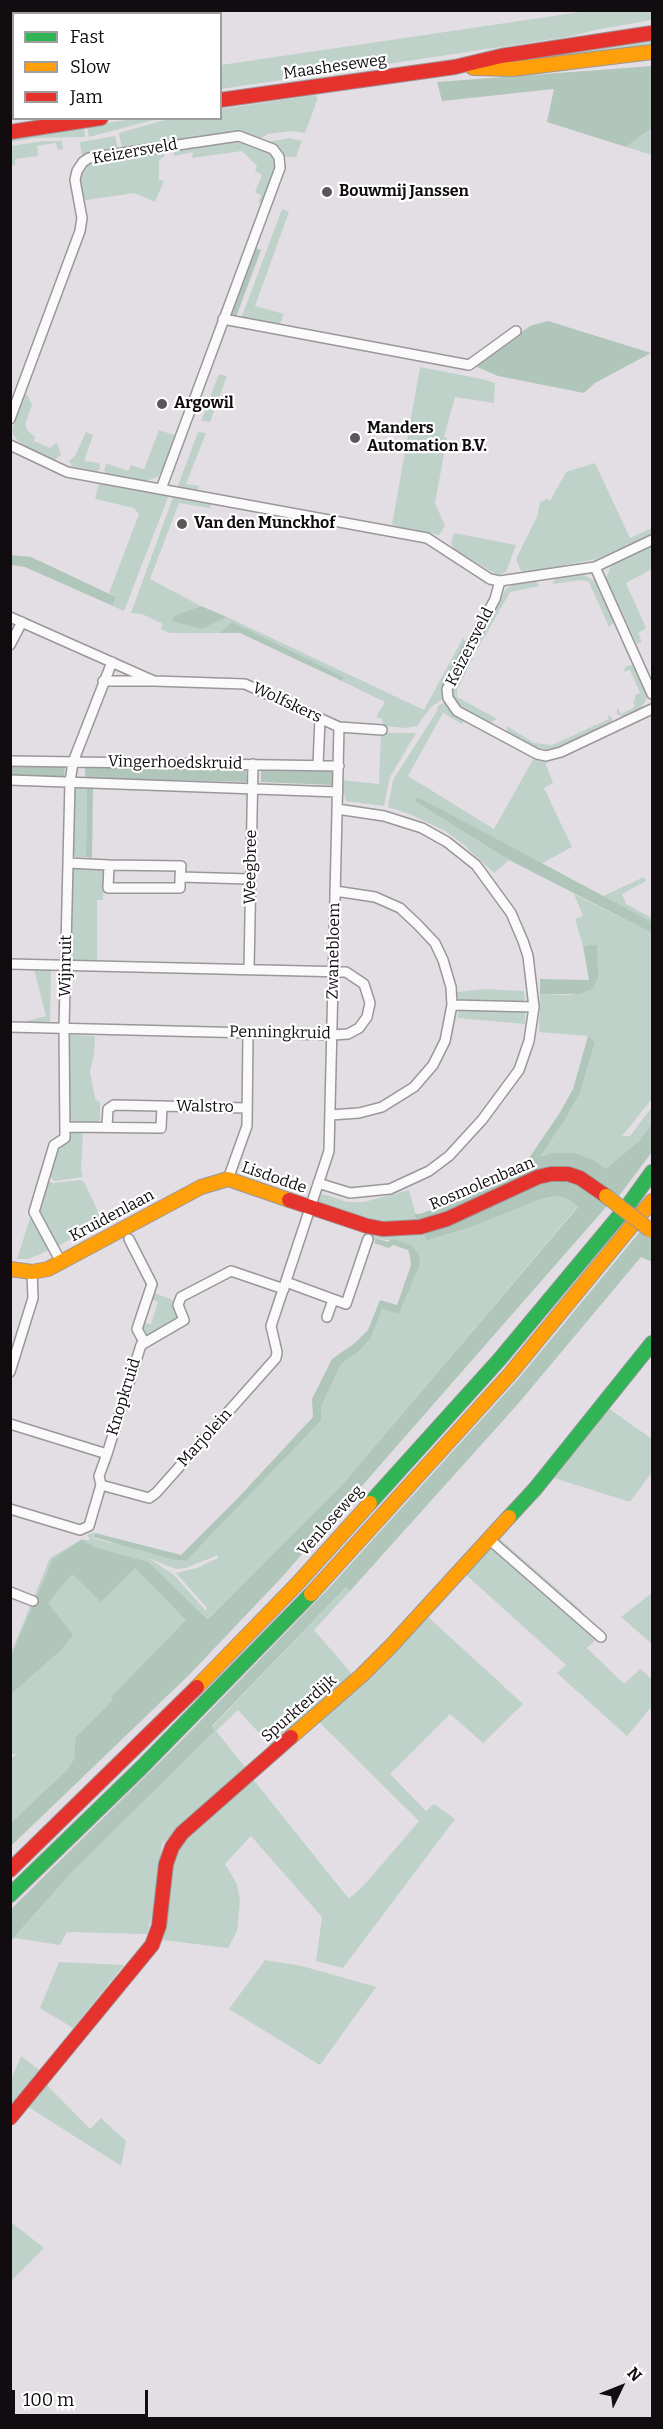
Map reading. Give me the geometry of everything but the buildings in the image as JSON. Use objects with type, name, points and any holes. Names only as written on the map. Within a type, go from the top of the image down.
[{"type":"main road","name":"Maasheseweg","points":[[222,100],[454,67],[501,56],[652,33]]},
{"type":"main road","name":"Maasheseweg","points":[[454,67],[513,69],[652,52]]},
{"type":"main road","points":[[10,132],[87,120]]},
{"type":"main road","name":"Venloseweg","points":[[10,1870],[213,1672],[298,1583],[499,1360],[652,1172]]},
{"type":"main road","name":"Rosmolenbaan","points":[[310,1207],[383,1229],[420,1227],[447,1219],[538,1177],[568,1174],[580,1178],[651,1231]]},
{"type":"main road","name":"Lisdodde","points":[[228,1179],[310,1207]]},
{"type":"main road","name":"Kruidenlaan","points":[[10,1269],[32,1272],[48,1269],[201,1187],[228,1179]]},
{"type":"main road","points":[[10,1895],[141,1768],[310,1595],[502,1383],[652,1201]]},
{"type":"main road","name":"Spurkterdijk","points":[[10,2118],[152,1945],[159,1926],[166,1864],[172,1846],[182,1833],[392,1646],[536,1489],[652,1343]]},
{"type":"street","name":"Keizersveld","points":[[10,419],[80,231],[82,218],[75,176],[79,167],[88,158],[239,136],[273,149],[279,157],[280,168],[161,489]]},
{"type":"street","points":[[223,319],[469,366],[516,331]]},
{"type":"street","points":[[10,445],[67,472],[427,538],[490,579],[500,580],[595,567],[652,540]]},
{"type":"street","points":[[595,567],[652,694]]},
{"type":"street","name":"Keizersveld","points":[[500,580],[495,598],[447,689],[451,705],[457,711],[537,754],[546,756],[561,752],[652,709]]},
{"type":"street","name":"Wolfskers","points":[[10,616],[154,681]]},
{"type":"street","points":[[11,644],[22,622]]},
{"type":"street","name":"Wijnruit","points":[[61,1262],[34,1212],[54,1145],[65,1138],[64,1028],[70,782],[73,762],[112,662]]},
{"type":"street","name":"Wolfskers","points":[[103,681],[245,684],[339,727],[382,730]]},
{"type":"street","points":[[318,765],[320,719]]},
{"type":"street","name":"Zwanebloem","points":[[310,1207],[329,1151],[339,727]]},
{"type":"street","name":"Vingerhoedskruid","points":[[10,761],[339,766]]},
{"type":"street","name":"Weegbree","points":[[249,969],[253,764]]},
{"type":"street","name":"Vingerhoedskruid","points":[[10,780],[338,792]]},
{"type":"street","points":[[318,1183],[350,1193],[390,1189],[411,1182],[429,1172],[449,1156],[482,1120],[519,1070],[529,1041],[534,1007],[528,956],[523,941],[511,913],[476,865],[447,842],[422,828],[384,816],[337,809]]},
{"type":"street","points":[[68,863],[181,866],[180,888],[108,888],[109,865]]},
{"type":"street","points":[[180,877],[250,879]]},
{"type":"street","points":[[330,1114],[359,1113],[382,1107],[414,1087],[433,1065],[445,1041],[452,1005],[451,987],[443,960],[435,943],[418,925],[400,909],[375,897],[335,891]]},
{"type":"street","name":"Penningkruid","points":[[10,964],[346,972],[357,977],[364,984],[370,1003],[367,1017],[358,1028],[348,1034],[10,1027]]},
{"type":"street","points":[[452,1005],[534,1007]]},
{"type":"street","points":[[228,1179],[247,1126],[248,1032]]},
{"type":"street","name":"Walstro","points":[[107,1126],[108,1109],[114,1105],[248,1108]]},
{"type":"street","name":"Walstro","points":[[65,1127],[161,1128],[162,1106]]},
{"type":"street","name":"Marjolein","points":[[101,1485],[149,1497],[156,1493],[276,1358],[277,1352],[271,1326],[310,1207]]},
{"type":"street","name":"Knopkruid","points":[[129,1239],[152,1284],[137,1329],[144,1342]]},
{"type":"street","points":[[285,1286],[346,1304],[368,1239]]},
{"type":"street","name":"Knopkruid","points":[[106,1454],[141,1345],[184,1320],[178,1305],[181,1297],[231,1271],[285,1286]]},
{"type":"street","points":[[10,1372],[33,1298],[32,1272]]},
{"type":"street","points":[[327,1317],[333,1300]]},
{"type":"street","points":[[10,1424],[106,1454],[99,1476],[101,1485],[89,1526],[80,1530],[10,1509]]},
{"type":"street","points":[[490,1540],[601,1637]]},
{"type":"street","points":[[10,1592],[33,1601]]},
{"type":"green space","points":[[594,10],[652,11],[652,20],[567,37],[222,89],[222,65]]},
{"type":"green space","points":[[652,38],[652,48],[585,58],[496,64]]},
{"type":"green space","points":[[652,66],[652,128],[626,147],[547,122],[554,89],[442,101],[437,82]]},
{"type":"green space","points":[[315,95],[318,98],[305,133],[291,131],[268,134],[260,139],[253,135],[228,132],[122,149],[119,133],[166,120],[222,120],[222,109]]},
{"type":"green space","points":[[126,120],[153,120],[89,137],[87,126]]},
{"type":"green space","points":[[84,127],[85,137],[33,138],[11,142],[11,139]]},
{"type":"green space","points":[[652,128],[652,155],[626,147]]},
{"type":"green space","points":[[115,136],[118,149],[82,157],[80,142]]},
{"type":"green space","points":[[290,138],[302,141],[296,157],[284,157],[277,146],[268,142]]},
{"type":"green space","points":[[238,140],[270,152],[276,159],[276,167],[262,203],[258,203],[261,195],[255,192],[262,175],[255,171],[257,166],[242,151],[192,158],[193,152],[174,156],[173,154],[175,150]]},
{"type":"green space","points":[[62,141],[63,149],[58,150],[56,143],[37,146],[38,156],[15,159],[15,165],[11,165],[11,146]]},
{"type":"green space","points":[[162,153],[165,156],[159,160],[159,180],[164,181],[155,202],[134,193],[86,200],[83,196],[80,178],[84,168],[90,162]]},
{"type":"green space","points":[[282,209],[289,212],[255,306],[284,314],[279,326],[241,319]]},
{"type":"green space","points":[[255,248],[261,250],[236,317],[230,315]]},
{"type":"green space","points":[[548,321],[651,353],[595,383],[584,393],[498,376],[475,366],[530,326]]},
{"type":"green space","points":[[420,367],[495,383],[494,403],[455,397],[444,437],[447,438],[435,503],[445,526],[439,535],[392,525]]},
{"type":"green space","points":[[219,374],[227,376],[210,422],[201,421]]},
{"type":"green space","points":[[27,394],[32,405],[25,424],[27,430],[35,437],[34,441],[50,448],[57,443],[61,455],[53,461],[21,444],[13,435],[12,430],[23,397]]},
{"type":"green space","points":[[159,430],[177,436],[158,477],[146,481],[108,475],[104,471],[106,463],[128,471],[131,465],[144,469]]},
{"type":"green space","points":[[86,432],[93,435],[84,461],[99,463],[100,469],[96,471],[72,466],[69,461],[75,456]]},
{"type":"green space","points":[[198,432],[206,433],[186,484],[199,486],[198,491],[178,486]]},
{"type":"green space","points":[[595,463],[630,538],[652,528],[652,534],[597,559],[533,571],[521,571],[516,559],[537,517],[540,502],[547,499],[550,501],[566,472]]},
{"type":"green space","points":[[99,484],[169,495],[124,611],[113,606],[116,597],[109,593],[139,514],[134,508],[95,499]]},
{"type":"green space","points":[[173,497],[211,503],[210,508],[179,503],[150,579],[201,606],[176,615],[202,629],[227,617],[424,710],[463,638],[467,643],[444,685],[444,698],[431,707],[417,726],[406,728],[383,726],[382,719],[376,717],[385,702],[342,681],[343,677],[232,622],[220,633],[170,633],[161,629],[163,624],[142,614],[131,613]]},
{"type":"green space","points":[[454,533],[516,545],[506,572],[498,575],[454,550],[451,542]]},
{"type":"green space","points":[[652,546],[652,569],[626,583],[646,628],[638,633],[642,642],[637,644],[606,578],[611,566]]},
{"type":"green space","points":[[10,555],[31,557],[116,597],[113,606],[25,567],[11,565]]},
{"type":"green space","points":[[582,574],[595,581],[614,622],[609,627],[589,582],[582,580],[552,584],[556,578]]},
{"type":"green space","points":[[535,581],[540,586],[510,592],[477,650],[475,646],[505,590],[515,583]]},
{"type":"green space","points":[[201,606],[227,617],[202,629],[172,621],[176,615]]},
{"type":"green space","points":[[232,622],[344,677],[342,681],[240,633],[220,633]]},
{"type":"green space","points":[[468,658],[473,658],[457,690],[457,697],[497,719],[490,723],[461,707],[453,699],[452,688]]},
{"type":"green space","points":[[631,665],[635,668],[646,690],[647,698],[640,710],[623,717],[617,714],[617,709],[621,714],[635,707],[633,701],[635,695],[640,693],[630,670],[624,672],[625,667]]},
{"type":"green space","points":[[445,702],[452,711],[465,719],[462,724],[443,713],[408,776],[494,829],[535,756],[547,759],[546,765],[553,783],[544,788],[572,847],[541,864],[418,797],[413,800],[509,860],[494,873],[463,844],[445,831],[412,815],[388,807],[393,780],[438,706]]},
{"type":"green space","points":[[607,714],[612,718],[608,726],[553,750],[537,749],[507,733],[507,726],[534,743],[552,745],[609,719]]},
{"type":"green space","points":[[381,733],[416,733],[390,777],[384,806],[346,801],[341,780],[379,784]]},
{"type":"green space","points":[[11,766],[65,766],[64,778],[11,776]]},
{"type":"green space","points":[[85,766],[246,769],[247,782],[85,778]]},
{"type":"green space","points":[[261,769],[332,771],[332,785],[261,782]]},
{"type":"green space","points":[[74,788],[87,788],[86,857],[75,857],[73,854]]},
{"type":"green space","points":[[87,788],[93,789],[92,858],[86,857]]},
{"type":"green space","points":[[418,797],[652,922],[652,933],[509,860],[413,800]]},
{"type":"green space","points":[[74,868],[102,869],[105,872],[103,900],[97,900],[97,960],[73,960],[70,956],[71,872]]},
{"type":"green space","points":[[644,877],[646,881],[622,894],[626,904],[652,918],[652,922],[603,896]]},
{"type":"green space","points":[[574,894],[652,933],[652,1099],[622,1136],[630,1136],[652,1107],[652,1123],[640,1140],[606,1169],[539,1158],[580,1093],[595,1042],[588,1036],[539,1032],[540,994],[568,995],[588,992],[597,944],[583,946],[575,919],[583,916]]},
{"type":"green space","points":[[597,944],[598,977],[593,989],[580,994],[540,994],[540,979],[589,980],[583,946]]},
{"type":"green space","points":[[34,969],[51,970],[50,1024],[27,1023],[27,1021],[46,1016]]},
{"type":"green space","points":[[485,989],[524,991],[525,1000],[522,1002],[462,1001],[458,998],[457,992]]},
{"type":"green space","points":[[460,1009],[523,1011],[525,1024],[457,1018]]},
{"type":"green space","points":[[69,1035],[95,1036],[90,1072],[95,1099],[100,1102],[100,1120],[96,1123],[72,1122],[68,1118]]},
{"type":"green space","points":[[588,1036],[595,1042],[580,1093],[540,1157],[553,1153],[574,1153],[593,1160],[606,1169],[640,1140],[652,1123],[652,1152],[616,1200],[572,1171],[418,1223],[414,1214],[449,1203],[523,1167],[573,1089]]},
{"type":"green space","points":[[72,1132],[83,1133],[81,1170],[83,1177],[54,1181],[50,1176],[57,1146]]},
{"type":"green space","points":[[553,1179],[572,1180],[594,1193],[607,1206],[283,1576],[191,1673],[11,1846],[11,1823],[67,1770],[75,1758],[75,1738],[113,1700],[111,1697],[186,1620],[135,1568],[101,1602],[72,1574],[48,1603],[73,1635],[62,1649],[11,1694],[11,1656],[53,1559],[82,1539],[94,1547],[148,1562],[208,1620],[341,1486],[578,1207],[568,1199],[557,1196],[541,1199],[471,1227],[426,1241],[424,1229]]},
{"type":"green space","points":[[81,1180],[103,1222],[56,1247],[39,1216],[38,1209],[47,1181],[53,1183]]},
{"type":"green space","points":[[409,1190],[418,1223],[381,1225],[318,1205],[317,1199],[317,1195],[323,1194],[347,1202],[364,1202]]},
{"type":"green space","points":[[558,1196],[578,1206],[341,1486],[211,1618],[63,1775],[11,1823],[11,1758],[16,1755],[11,1753],[11,1653],[50,1558],[81,1540],[90,1540],[87,1535],[94,1532],[93,1538],[111,1543],[132,1544],[138,1550],[186,1561],[321,1421],[321,1407],[341,1364],[358,1352],[371,1338],[382,1309],[399,1314],[420,1265],[411,1245],[367,1238],[367,1230],[424,1229],[427,1241],[471,1227],[541,1199]],"holes":[[[218,1555],[218,1558],[197,1568],[176,1573],[207,1608],[206,1611],[174,1575],[150,1559],[176,1569],[186,1568]]]},
{"type":"green space","points":[[31,1215],[50,1250],[28,1259],[17,1259]]},
{"type":"green space","points":[[642,1229],[652,1238],[652,1262],[641,1257],[517,1405],[350,1591],[346,1587],[212,1726],[215,1731],[72,1872],[11,1941],[11,1909],[177,1745],[329,1588],[520,1377]]},
{"type":"green space","points":[[376,1238],[388,1242],[392,1239],[411,1245],[419,1254],[420,1265],[399,1314],[382,1309],[371,1338],[358,1352],[341,1364],[321,1407],[321,1421],[186,1561],[171,1559],[93,1537],[95,1533],[181,1555],[238,1498],[313,1417],[312,1399],[332,1359],[355,1343],[368,1330],[380,1300],[397,1305],[411,1265],[410,1256],[408,1250],[393,1245],[389,1248],[374,1243]]},
{"type":"green space","points":[[154,1293],[171,1299],[179,1313],[178,1319],[147,1336],[143,1329],[145,1323],[151,1324],[158,1302],[152,1299]]},
{"type":"green space","points":[[608,1408],[652,1439],[652,1472],[630,1502],[554,1478],[500,1539],[582,1611],[577,1615],[497,1540]]},
{"type":"green space","points":[[491,1546],[598,1638],[587,1648],[624,1684],[640,1669],[652,1679],[652,1706],[627,1736],[557,1673],[566,1665],[465,1574]]},
{"type":"green space","points":[[346,1587],[350,1591],[314,1630],[352,1674],[271,1746],[238,1710],[216,1731],[246,1768],[162,1844],[152,1916],[147,1934],[67,1932],[60,1945],[14,1938],[72,1872],[215,1731],[212,1727]]},
{"type":"green space","points":[[652,1593],[652,1644],[621,1617]]},
{"type":"green space","points":[[427,1616],[523,1704],[483,1743],[450,1714],[390,1774],[426,1811],[434,1804],[455,1819],[343,1968],[316,1961],[322,1917],[251,1836],[225,1864],[237,1884],[240,1900],[237,1931],[228,1948],[163,1940],[176,1849],[185,1838],[252,1778],[349,1899],[367,1882],[419,1821],[318,1721]]},
{"type":"green space","points":[[265,1960],[302,1966],[376,1987],[320,2065],[229,2009]]},
{"type":"green space","points":[[59,1962],[124,1965],[73,2028],[40,2008]]},
{"type":"green space","points":[[21,2056],[41,2071],[11,2110],[11,2080]]},
{"type":"green space","points":[[45,2083],[90,2129],[101,2118],[126,2141],[121,2166],[27,2106]]},
{"type":"green space","points":[[11,2222],[44,2248],[10,2281]]},
{"type":"traffic: fast","points":[[370,1503],[499,1360],[629,1204],[652,1172]]},
{"type":"traffic: fast","points":[[509,1517],[535,1489],[652,1343]]},
{"type":"traffic: fast","points":[[10,1895],[141,1768],[311,1594]]},
{"type":"traffic: slow","points":[[473,68],[513,69],[652,52]]},
{"type":"traffic: slow","points":[[10,1269],[32,1272],[48,1269],[201,1187],[228,1179],[289,1200]]},
{"type":"traffic: slow","points":[[606,1196],[650,1230]]},
{"type":"traffic: slow","points":[[311,1594],[510,1374],[652,1201]]},
{"type":"traffic: slow","points":[[197,1687],[298,1583],[370,1503]]},
{"type":"traffic: slow","points":[[291,1737],[361,1676],[391,1646],[509,1517]]},
{"type":"traffic: jam","points":[[222,100],[455,67],[501,56],[652,33]]},
{"type":"traffic: jam","points":[[10,132],[88,120]]},
{"type":"traffic: jam","points":[[289,1200],[367,1226],[383,1229],[420,1227],[447,1219],[538,1177],[551,1174],[568,1174],[580,1178],[606,1196]]},
{"type":"traffic: jam","points":[[10,1870],[197,1687]]},
{"type":"traffic: jam","points":[[10,2118],[152,1945],[159,1926],[166,1864],[172,1847],[182,1833],[291,1737]]},
{"type":"place","name":"Bouwmij Janssen","points":[[327,192]]},
{"type":"place","name":"Argowil","points":[[162,404]]},
{"type":"place","name":"Manders Automation B.V.","points":[[355,438]]},
{"type":"place","name":"Van den Munckhof","points":[[182,524]]}]
